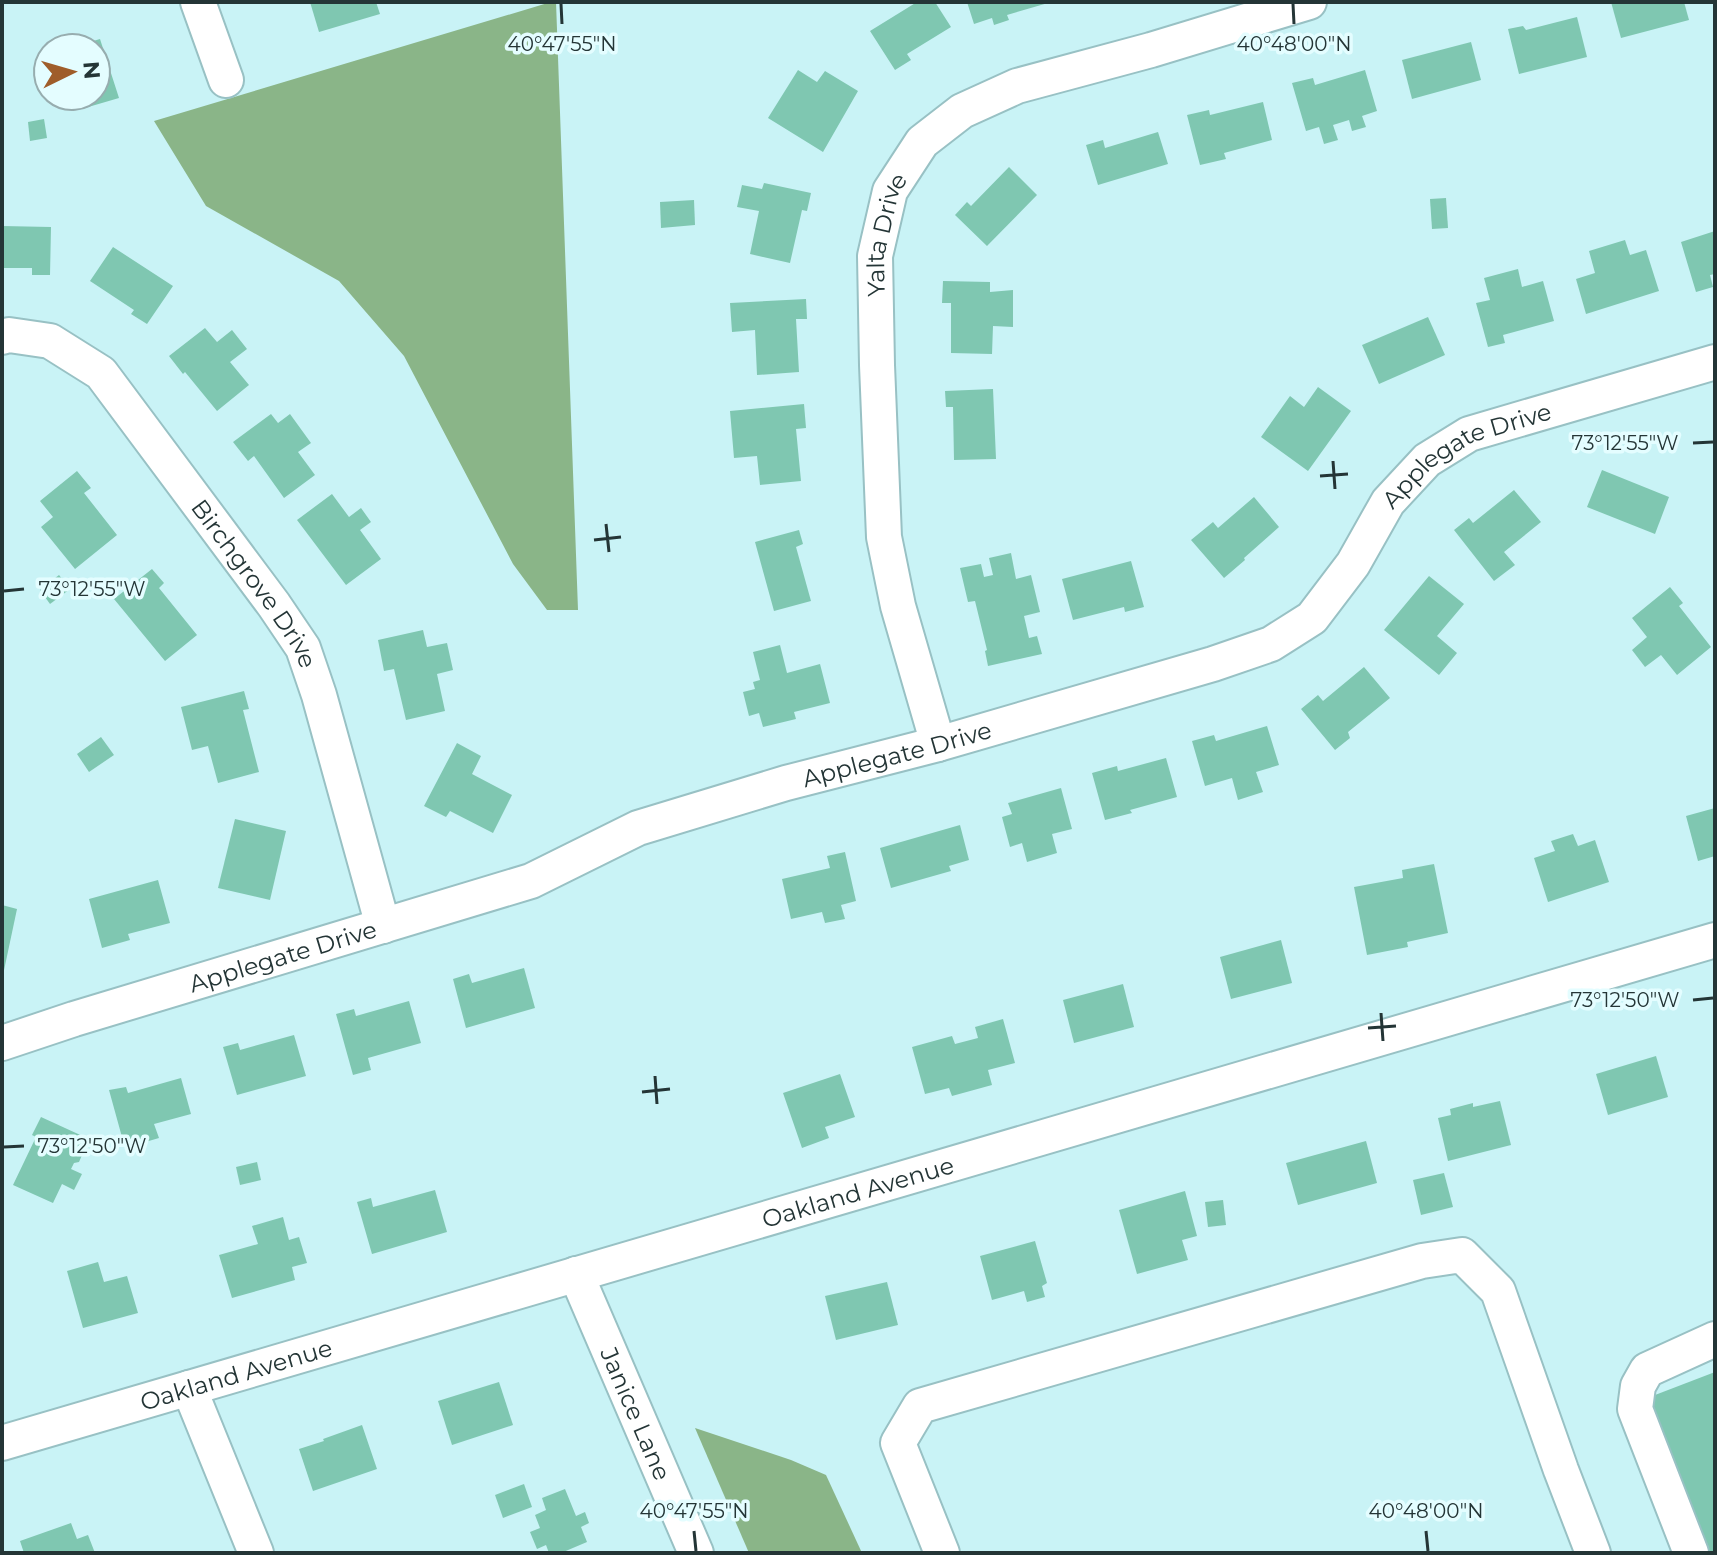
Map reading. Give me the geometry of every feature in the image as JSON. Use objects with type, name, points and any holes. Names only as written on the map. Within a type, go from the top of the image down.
[{"type":"street","points":[[198,2],[226,80]]},
{"type":"street","name":"Yalta Drive","points":[[938,744],[898,606],[884,537],[875,256],[890,191],[922,142],[962,111],[1003,92],[1309,2]]},
{"type":"street","name":"Birchgrove Drive","points":[[2,337],[9,335],[50,341],[101,373],[303,648],[383,926]]},
{"type":"street","name":"Applegate Drive","points":[[2,1043],[531,881],[638,828],[786,783],[938,744],[1213,664],[1271,644],[1312,618],[1353,564],[1388,502],[1427,460],[1469,434],[1715,362]]},
{"type":"street","name":"Oakland Avenue","points":[[2,1443],[1715,940]]},
{"type":"street","points":[[942,1553],[898,1443],[920,1406],[1422,1261],[1462,1255],[1498,1291],[1593,1553]]},
{"type":"street","name":"Janice Lane","points":[[576,1274],[696,1553]]},
{"type":"street","points":[[1691,1553],[1635,1409],[1638,1386],[1647,1370],[1715,1339]]},
{"type":"street","points":[[189,1388],[256,1553]]},
{"type":"green space","points":[[556,2],[578,610],[547,610],[513,564],[404,356],[339,281],[206,206],[154,121]]},
{"type":"green space","points":[[695,1428],[826,1475],[862,1553],[749,1553]]},
{"type":"building","points":[[310,2],[376,2],[380,14],[319,32]]},
{"type":"building","points":[[917,2],[935,2],[951,27],[907,54],[911,60],[895,70],[870,31]]},
{"type":"building","points":[[967,2],[1048,3],[1007,15],[1009,20],[994,25],[992,18],[974,24]]},
{"type":"building","points":[[1611,2],[1684,2],[1689,20],[1621,38]]},
{"type":"building","points":[[1577,17],[1587,57],[1519,74],[1508,29],[1523,26],[1526,30]]},
{"type":"building","points":[[1471,42],[1481,80],[1412,99],[1402,60]]},
{"type":"building","points":[[798,70],[817,82],[825,71],[858,91],[823,152],[768,118]]},
{"type":"building","points":[[1365,70],[1377,111],[1362,116],[1366,127],[1352,131],[1349,120],[1333,125],[1338,140],[1324,144],[1319,127],[1306,131],[1292,83],[1313,78],[1315,85]]},
{"type":"building","points":[[112,76],[119,98],[112,100]]},
{"type":"building","points":[[1263,102],[1272,140],[1224,153],[1226,159],[1200,165],[1187,115],[1209,110],[1210,115]]},
{"type":"building","points":[[44,119],[47,138],[30,141],[28,122]]},
{"type":"building","points":[[1158,132],[1168,164],[1098,185],[1086,145],[1103,140],[1105,148]]},
{"type":"building","points":[[1009,167],[1037,195],[987,246],[955,215],[967,202],[971,206]]},
{"type":"building","points":[[764,183],[811,193],[807,211],[802,210],[790,263],[750,254],[759,211],[737,207],[742,185],[762,189]]},
{"type":"building","points":[[1446,198],[1448,228],[1432,229],[1430,199]]},
{"type":"building","points":[[694,200],[695,225],[661,228],[660,202]]},
{"type":"building","points":[[2,226],[51,227],[50,275],[32,275],[32,268],[2,268]]},
{"type":"building","points":[[1715,231],[1715,274],[1710,275],[1713,287],[1696,292],[1681,242]]},
{"type":"building","points":[[1625,240],[1630,255],[1646,250],[1659,291],[1586,314],[1576,279],[1595,273],[1589,251]]},
{"type":"building","points":[[113,247],[173,286],[147,324],[131,314],[134,310],[90,281]]},
{"type":"building","points":[[1518,269],[1522,287],[1543,281],[1554,321],[1503,335],[1505,343],[1488,347],[1476,303],[1490,300],[1484,278]]},
{"type":"building","points":[[943,281],[990,282],[990,292],[1013,290],[1013,327],[993,326],[992,354],[951,353],[951,303],[942,303]]},
{"type":"building","points":[[806,299],[807,319],[796,319],[799,372],[757,375],[755,330],[732,332],[730,303]]},
{"type":"building","points":[[1428,317],[1445,355],[1379,384],[1362,345]]},
{"type":"building","points":[[205,328],[217,342],[232,330],[247,349],[230,362],[249,385],[217,411],[169,356]]},
{"type":"building","points":[[1318,387],[1351,411],[1308,471],[1261,437],[1290,396],[1304,407]]},
{"type":"building","points":[[993,389],[996,459],[954,460],[953,407],[946,407],[945,391]]},
{"type":"building","points":[[804,404],[806,428],[796,429],[801,481],[760,485],[757,456],[734,458],[730,411]]},
{"type":"building","points":[[271,414],[278,423],[290,414],[311,443],[298,452],[315,475],[284,498],[254,456],[248,461],[233,442]]},
{"type":"building","points":[[1602,470],[1669,497],[1655,534],[1587,507]]},
{"type":"building","points":[[77,471],[91,488],[84,493],[117,535],[75,569],[41,527],[53,517],[40,501]]},
{"type":"building","points":[[1514,490],[1541,522],[1504,552],[1515,565],[1494,581],[1454,530],[1469,518],[1473,523]]},
{"type":"building","points":[[332,494],[349,517],[361,508],[371,522],[360,530],[381,559],[346,585],[297,520]]},
{"type":"building","points":[[1254,497],[1279,527],[1224,578],[1191,540],[1213,522],[1218,528]]},
{"type":"building","points":[[799,530],[803,544],[796,547],[811,601],[774,611],[755,542]]},
{"type":"building","points":[[1011,553],[1016,579],[1031,575],[1040,612],[1024,616],[1029,638],[1037,636],[1042,654],[988,666],[975,601],[968,602],[960,568],[981,564],[984,577],[993,575],[989,558]]},
{"type":"building","points":[[1131,561],[1144,607],[1125,612],[1124,607],[1073,620],[1062,579]]},
{"type":"building","points":[[152,569],[164,583],[159,588],[197,635],[165,661],[114,599]]},
{"type":"building","points":[[59,575],[70,589],[50,604],[40,590]]},
{"type":"building","points":[[1429,576],[1464,604],[1437,636],[1457,653],[1439,675],[1384,630]]},
{"type":"building","points":[[1670,587],[1683,603],[1679,606],[1711,647],[1677,675],[1661,655],[1645,667],[1632,650],[1647,637],[1632,618]]},
{"type":"building","points":[[423,630],[427,647],[447,643],[453,670],[437,674],[445,711],[406,720],[394,669],[384,671],[378,640]]},
{"type":"building","points":[[780,645],[787,673],[820,664],[830,703],[794,712],[796,719],[763,727],[759,713],[749,716],[743,692],[755,689],[753,682],[760,680],[753,652]]},
{"type":"building","points":[[1364,667],[1390,698],[1348,732],[1350,738],[1335,750],[1301,709],[1318,695],[1323,701]]},
{"type":"building","points":[[244,691],[249,709],[243,710],[259,772],[218,783],[208,746],[192,750],[181,707]]},
{"type":"building","points":[[1267,726],[1279,765],[1256,772],[1263,792],[1238,800],[1232,778],[1205,786],[1192,741],[1214,735],[1216,741]]},
{"type":"building","points":[[101,737],[114,755],[89,772],[77,754]]},
{"type":"building","points":[[457,743],[481,756],[472,774],[512,795],[493,833],[450,811],[446,817],[424,806]]},
{"type":"building","points":[[1166,758],[1177,797],[1105,820],[1092,773],[1117,766],[1118,771]]},
{"type":"building","points":[[1061,788],[1072,829],[1052,834],[1057,853],[1027,862],[1022,843],[1010,847],[1002,817],[1012,814],[1008,803]]},
{"type":"building","points":[[1715,808],[1715,856],[1698,861],[1686,816]]},
{"type":"building","points":[[235,819],[286,831],[270,900],[218,888]]},
{"type":"building","points":[[960,825],[969,860],[949,866],[951,871],[891,888],[880,848]]},
{"type":"building","points":[[1573,834],[1578,846],[1595,840],[1609,882],[1548,902],[1534,858],[1555,851],[1551,841]]},
{"type":"building","points":[[845,852],[856,901],[841,905],[845,919],[825,923],[822,912],[791,919],[782,879],[830,868],[827,856]]},
{"type":"building","points":[[1434,864],[1448,933],[1407,942],[1408,947],[1367,955],[1354,887],[1403,878],[1402,870]]},
{"type":"building","points":[[158,880],[170,923],[128,934],[130,940],[102,948],[89,899]]},
{"type":"building","points":[[2,905],[17,909],[3,975],[2,975]]},
{"type":"building","points":[[1281,940],[1292,983],[1231,999],[1220,957]]},
{"type":"building","points":[[524,968],[535,1008],[466,1028],[453,979],[469,974],[472,983]]},
{"type":"building","points":[[1123,984],[1134,1027],[1074,1043],[1063,1000]]},
{"type":"building","points":[[409,1001],[421,1043],[368,1058],[371,1070],[353,1075],[336,1014],[354,1009],[356,1016]]},
{"type":"building","points":[[1003,1019],[1015,1063],[988,1070],[992,1085],[952,1096],[949,1088],[925,1094],[912,1047],[952,1036],[955,1044],[978,1038],[975,1027]]},
{"type":"building","points":[[294,1035],[306,1076],[237,1095],[223,1047],[238,1043],[240,1050]]},
{"type":"building","points":[[1656,1056],[1668,1097],[1608,1115],[1596,1074]]},
{"type":"building","points":[[840,1074],[855,1117],[825,1127],[829,1138],[802,1148],[783,1093]]},
{"type":"building","points":[[181,1078],[191,1114],[154,1124],[159,1138],[125,1148],[109,1090],[126,1087],[128,1093]]},
{"type":"building","points":[[1500,1101],[1511,1145],[1448,1161],[1438,1118],[1451,1115],[1450,1109]]},
{"type":"building","points":[[41,1117],[89,1139],[79,1162],[74,1163],[71,1169],[82,1174],[74,1190],[62,1184],[53,1203],[13,1185],[36,1137],[32,1135]]},
{"type":"building","points":[[1366,1141],[1377,1183],[1298,1205],[1286,1163]]},
{"type":"building","points":[[257,1162],[261,1180],[240,1185],[236,1167]]},
{"type":"building","points":[[1444,1173],[1453,1207],[1421,1215],[1413,1180]]},
{"type":"building","points":[[435,1190],[447,1232],[372,1254],[357,1202],[371,1198],[373,1207]]},
{"type":"building","points":[[1185,1191],[1197,1236],[1182,1240],[1188,1260],[1137,1274],[1119,1210]]},
{"type":"building","points":[[1223,1200],[1226,1225],[1208,1227],[1205,1202]]},
{"type":"building","points":[[283,1217],[289,1240],[299,1237],[307,1263],[292,1267],[295,1280],[232,1298],[219,1255],[258,1244],[252,1226]]},
{"type":"building","points":[[1035,1241],[1047,1283],[1042,1286],[1045,1297],[1027,1302],[1024,1291],[992,1300],[980,1256]]},
{"type":"building","points":[[98,1262],[104,1282],[127,1276],[138,1313],[83,1328],[67,1271]]},
{"type":"building","points":[[887,1282],[898,1325],[836,1340],[825,1296]]},
{"type":"building","points":[[1715,1372],[1715,1553],[1703,1553],[1642,1400]]},
{"type":"building","points":[[499,1382],[513,1425],[452,1445],[438,1401]]},
{"type":"building","points":[[362,1425],[377,1469],[313,1491],[299,1449]]},
{"type":"building","points":[[524,1484],[532,1507],[503,1518],[495,1495]]},
{"type":"building","points":[[565,1489],[576,1516],[585,1512],[589,1523],[581,1527],[587,1542],[561,1553],[549,1553],[546,1545],[537,1549],[530,1532],[540,1528],[535,1515],[546,1510],[542,1498]]},
{"type":"building","points":[[71,1523],[77,1539],[88,1535],[95,1553],[24,1553],[20,1541]]}]
